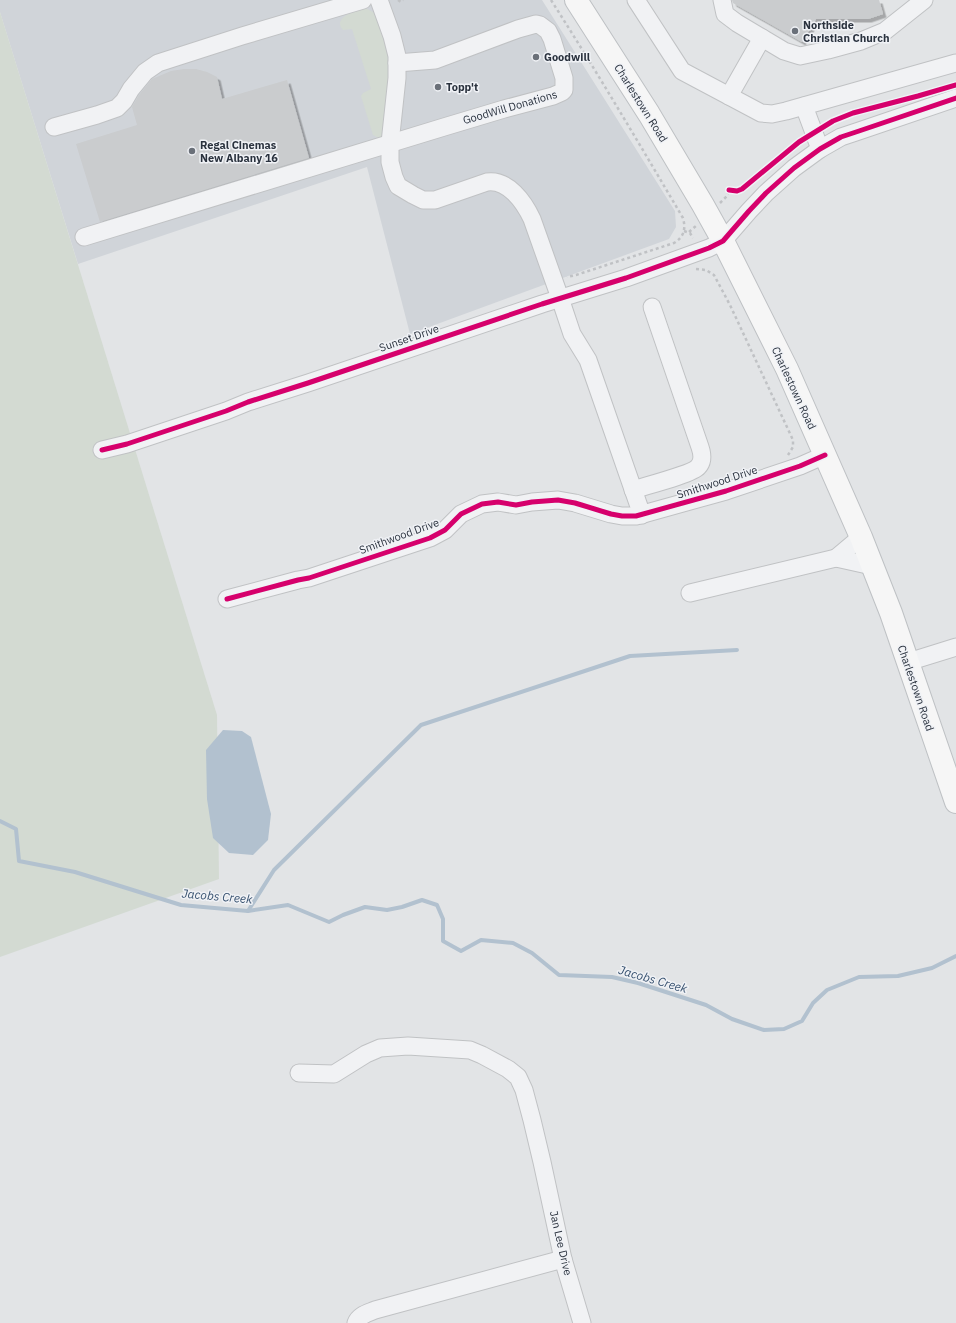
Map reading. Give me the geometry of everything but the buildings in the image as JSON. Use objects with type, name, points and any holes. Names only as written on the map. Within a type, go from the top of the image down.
[{"type":"main road","name":"Charlestown Road","points":[[576,0],[649,114],[703,205],[723,241],[786,369],[826,455],[891,613],[956,802]]},
{"type":"street","points":[[54,127],[117,108],[141,75],[148,68],[158,63],[242,36],[364,0]]},
{"type":"street","points":[[379,0],[392,36],[397,56],[397,78],[390,143],[390,162],[398,186],[405,192],[423,200],[435,200],[487,182],[495,181],[505,185],[521,199],[528,209],[573,338],[588,360],[642,515]]},
{"type":"street","points":[[636,0],[682,71],[761,113],[772,114],[804,106],[956,63]]},
{"type":"street","points":[[722,0],[725,14],[737,24],[793,55],[807,56],[861,41],[885,31],[924,0]]},
{"type":"street","name":"GoodWill Donations","points":[[390,143],[553,96],[564,90],[564,78],[550,35],[544,27],[540,25],[528,26],[435,60],[397,63]]},
{"type":"street","points":[[729,96],[762,38]]},
{"type":"street","points":[[723,241],[766,193],[794,168],[820,149],[847,135],[956,98]]},
{"type":"street","points":[[804,106],[820,149]]},
{"type":"street","points":[[84,237],[390,143]]},
{"type":"street","name":"Sunset Drive","points":[[102,450],[127,444],[560,298],[626,278],[723,241]]},
{"type":"street","points":[[634,490],[691,472],[700,466],[702,458],[700,446],[652,307]]},
{"type":"street","name":"Smithwood Drive","points":[[227,599],[309,578],[430,538],[445,530],[461,514],[482,504],[498,502],[516,505],[558,500],[575,503],[622,516],[636,516],[726,491],[800,466],[826,455]]},
{"type":"street","points":[[836,558],[861,537]]},
{"type":"street","points":[[690,593],[836,558],[872,566]]},
{"type":"street","points":[[908,662],[956,647]]},
{"type":"street","name":"Jan Lee Drive","points":[[299,1073],[334,1074],[366,1054],[380,1048],[408,1046],[470,1050],[508,1069],[518,1077],[524,1090],[542,1162],[563,1259],[582,1323]]},
{"type":"street","points":[[356,1323],[362,1316],[375,1310],[563,1259]]},
{"type":"path","points":[[398,0],[401,2],[403,0]]},
{"type":"path","points":[[551,0],[684,218],[685,226],[683,235],[674,243],[565,278]]},
{"type":"path","points":[[691,269],[701,269],[712,273],[730,305],[793,440],[793,447],[786,456]]},
{"type":"shaded area","points":[[0,0],[542,0],[675,211],[676,227],[669,239],[410,334],[367,167],[78,264],[0,12]]},
{"type":"shaded area","points":[[365,8],[375,13],[386,40],[390,66],[384,114],[384,131],[382,137],[379,138],[373,135],[361,96],[363,93],[371,89],[352,29],[343,30],[340,26],[342,18],[346,15]]},
{"type":"shaded area","points":[[0,12],[217,715],[219,879],[0,957]]},
{"type":"water","points":[[223,730],[242,731],[251,737],[271,814],[268,840],[253,855],[229,853],[213,838],[207,799],[206,750]]},
{"type":"waterway","points":[[248,911],[274,870],[421,725],[630,656],[737,650]]},
{"type":"waterway","name":"Jacobs Creek","points":[[0,821],[16,829],[19,861],[75,872],[181,905],[248,911],[288,905],[329,922],[365,907],[387,910],[402,907],[422,900],[437,905],[443,919],[443,941],[461,951],[481,940],[513,943],[532,953],[559,975],[612,977],[638,983],[706,1005],[732,1019],[764,1030],[784,1029],[802,1021],[813,1003],[827,990],[859,977],[898,976],[932,968],[956,956]]},
{"type":"cycle path","points":[[729,190],[737,191],[742,189],[799,142],[833,121],[853,113],[956,85]]},
{"type":"cycle path","points":[[102,450],[127,444],[542,304],[626,278],[709,248],[723,241],[766,193],[794,168],[820,149],[841,137],[956,98]]},
{"type":"cycle path","points":[[227,599],[309,578],[430,538],[445,530],[461,514],[482,504],[498,502],[516,505],[558,500],[575,503],[611,514],[636,516],[726,491],[800,466],[825,455]]},
{"type":"place","name":"Northside Christian Church","points":[[795,31]]},
{"type":"place","name":"Goodwill","points":[[536,57]]},
{"type":"place","name":"Topp't","points":[[438,87]]},
{"type":"place","name":"Regal Cinemas New Albany 16","points":[[192,151]]}]
